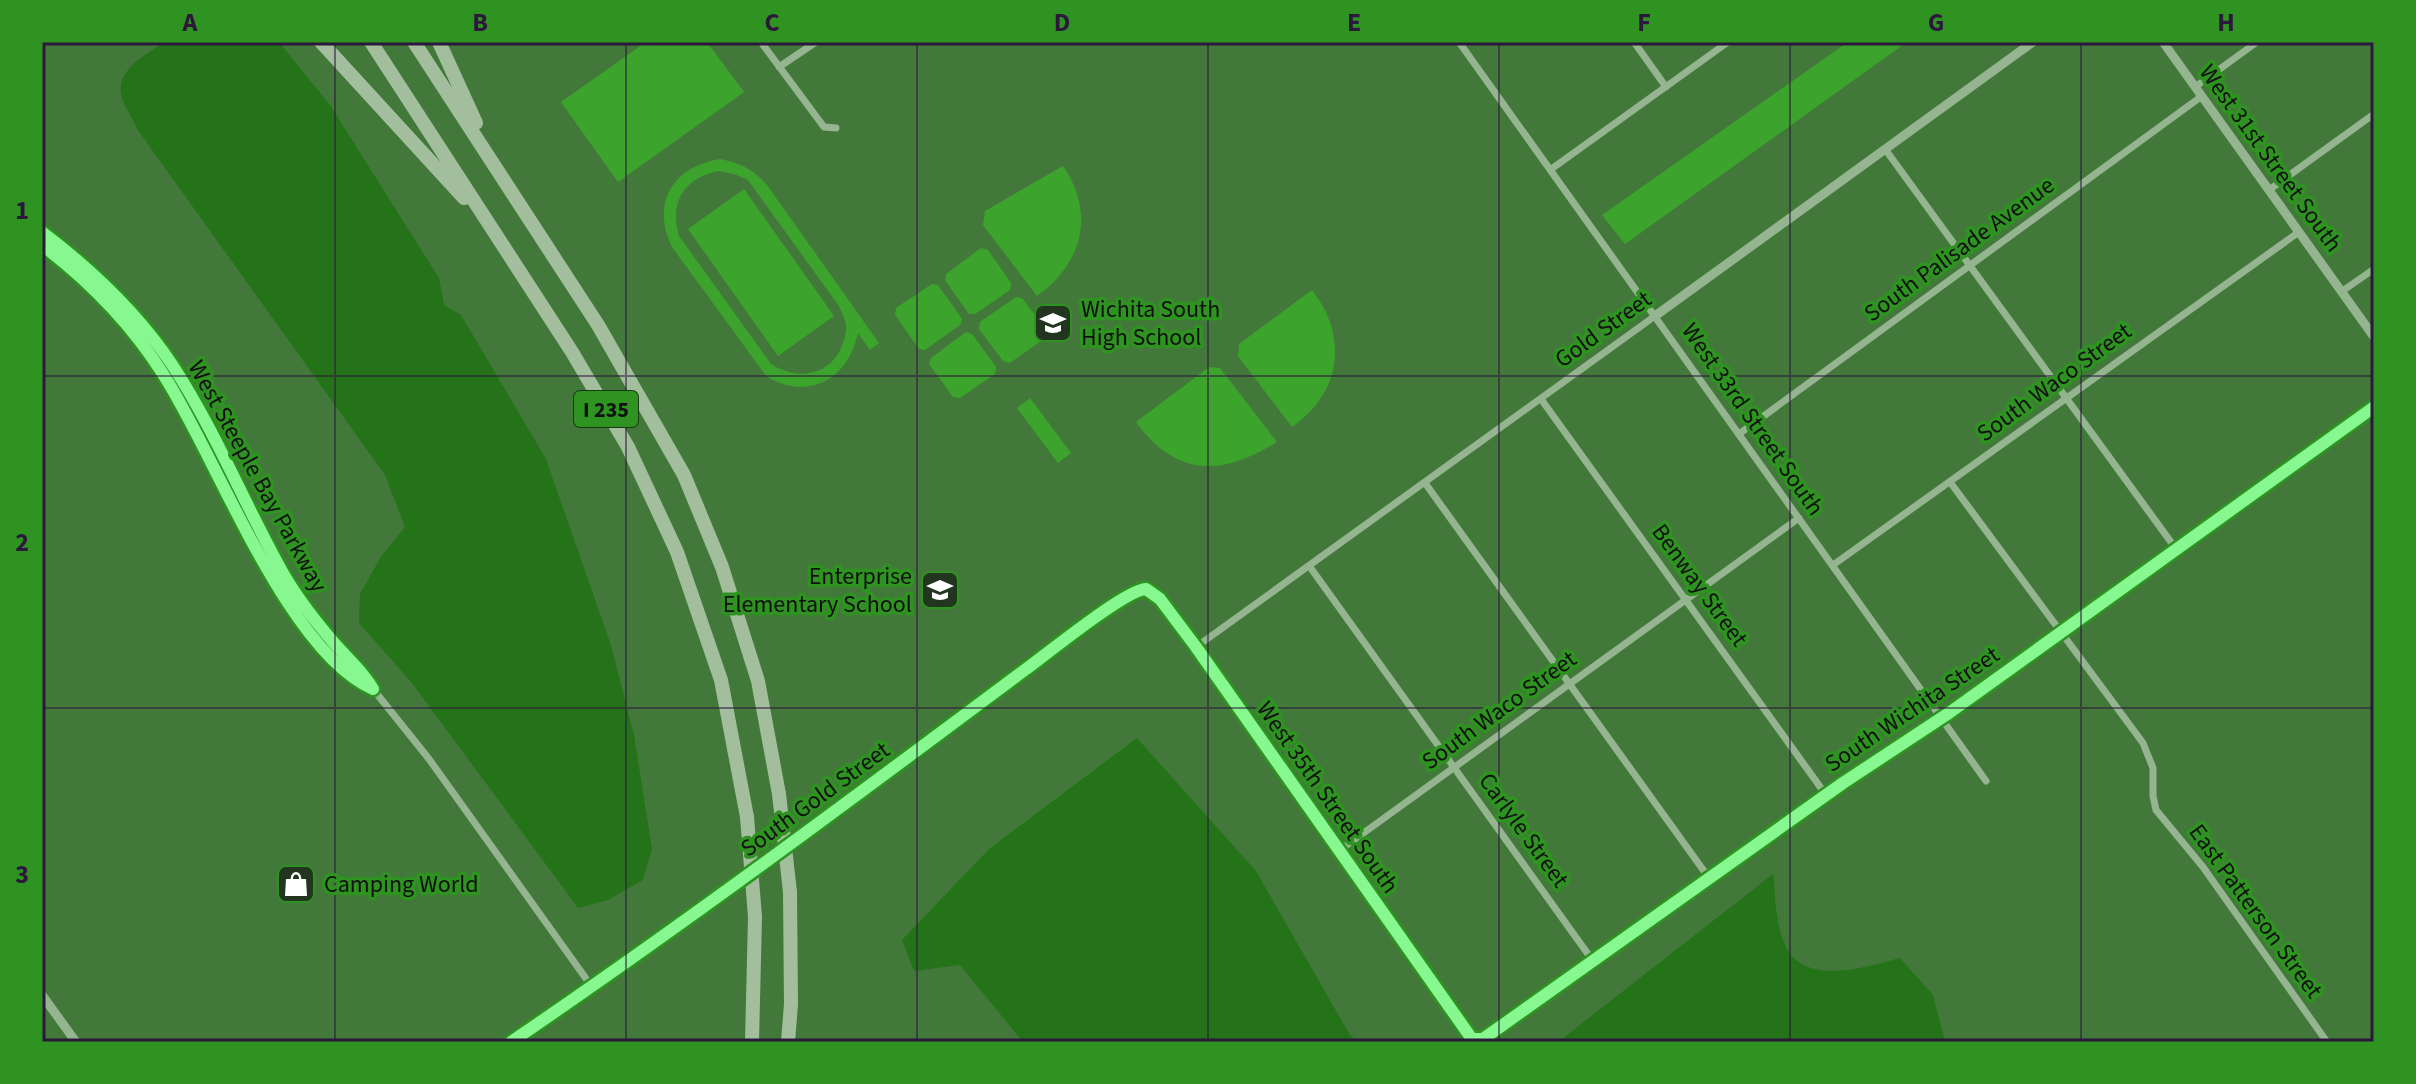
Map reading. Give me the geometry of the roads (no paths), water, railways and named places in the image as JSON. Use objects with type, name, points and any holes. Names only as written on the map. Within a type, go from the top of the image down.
[{"type":"highway","points":[[321,42],[492,229]]},
{"type":"highway","name":"I 235","points":[[371,42],[572,352],[628,447],[677,552],[721,680],[747,817],[755,917],[752,1042]]},
{"type":"highway","name":"I 235","points":[[414,42],[598,325],[684,475],[722,567],[758,681],[779,794],[790,892],[791,1004],[788,1042]]},
{"type":"highway","points":[[439,42],[497,171]]},
{"type":"street","points":[[761,42],[824,127],[836,128]]},
{"type":"street","points":[[779,67],[816,42]]},
{"type":"street","name":"West 33rd Street South","points":[[1459,42],[1986,781]]},
{"type":"street","points":[[1634,42],[1666,87]]},
{"type":"street","points":[[1550,170],[1728,42]]},
{"type":"street","name":"Gold Street","points":[[1196,647],[2033,42]]},
{"type":"street","name":"West 31st Street South","points":[[2163,42],[2374,337]]},
{"type":"street","points":[[2195,87],[2257,42]]},
{"type":"street","name":"South Palisade Avenue","points":[[1739,434],[2202,96]]},
{"type":"street","points":[[2269,190],[2374,114]]},
{"type":"street","points":[[1885,149],[2176,549]]},
{"type":"street","name":"West Steeple Bay Parkway","points":[[42,232],[74,256],[111,291],[159,346],[187,390],[299,600],[364,673],[592,987]]},
{"type":"street","name":"South Waco Street","points":[[1833,565],[2299,232]]},
{"type":"street","name":"West Steeple Bay Parkway","points":[[42,245],[93,290],[161,371],[290,606],[335,663],[356,682],[373,689]]},
{"type":"street","points":[[2341,292],[2374,269]]},
{"type":"street","name":"Benway Street","points":[[1541,399],[1826,795]]},
{"type":"street","name":"South Wichita Street","points":[[1472,1039],[1485,1038],[1826,795],[1942,718],[2374,407]]},
{"type":"street","points":[[1950,482],[2061,633]]},
{"type":"street","points":[[1425,483],[1709,878]]},
{"type":"street","name":"South Waco Street","points":[[1340,850],[1799,518]]},
{"type":"street","name":"Carlyle Street","points":[[1310,567],[1593,961]]},
{"type":"street","name":"West 35th Street South","points":[[1141,589],[1151,590],[1155,594],[1196,647],[1472,1039]]},
{"type":"street","name":"South Gold Street","points":[[511,1042],[868,789],[1080,629],[1141,589]]},
{"type":"street","name":"East Patterson Street","points":[[2061,633],[2146,747],[2153,768],[2154,803],[2164,822],[2183,840],[2327,1042]]},
{"type":"street","points":[[42,995],[76,1042]]},
{"type":"place","name":"Wichita South High School","points":[[1053,323]]},
{"type":"place","name":"Enterprise Elementary School","points":[[940,590]]},
{"type":"place","name":"Camping World","points":[[296,884]]}]
